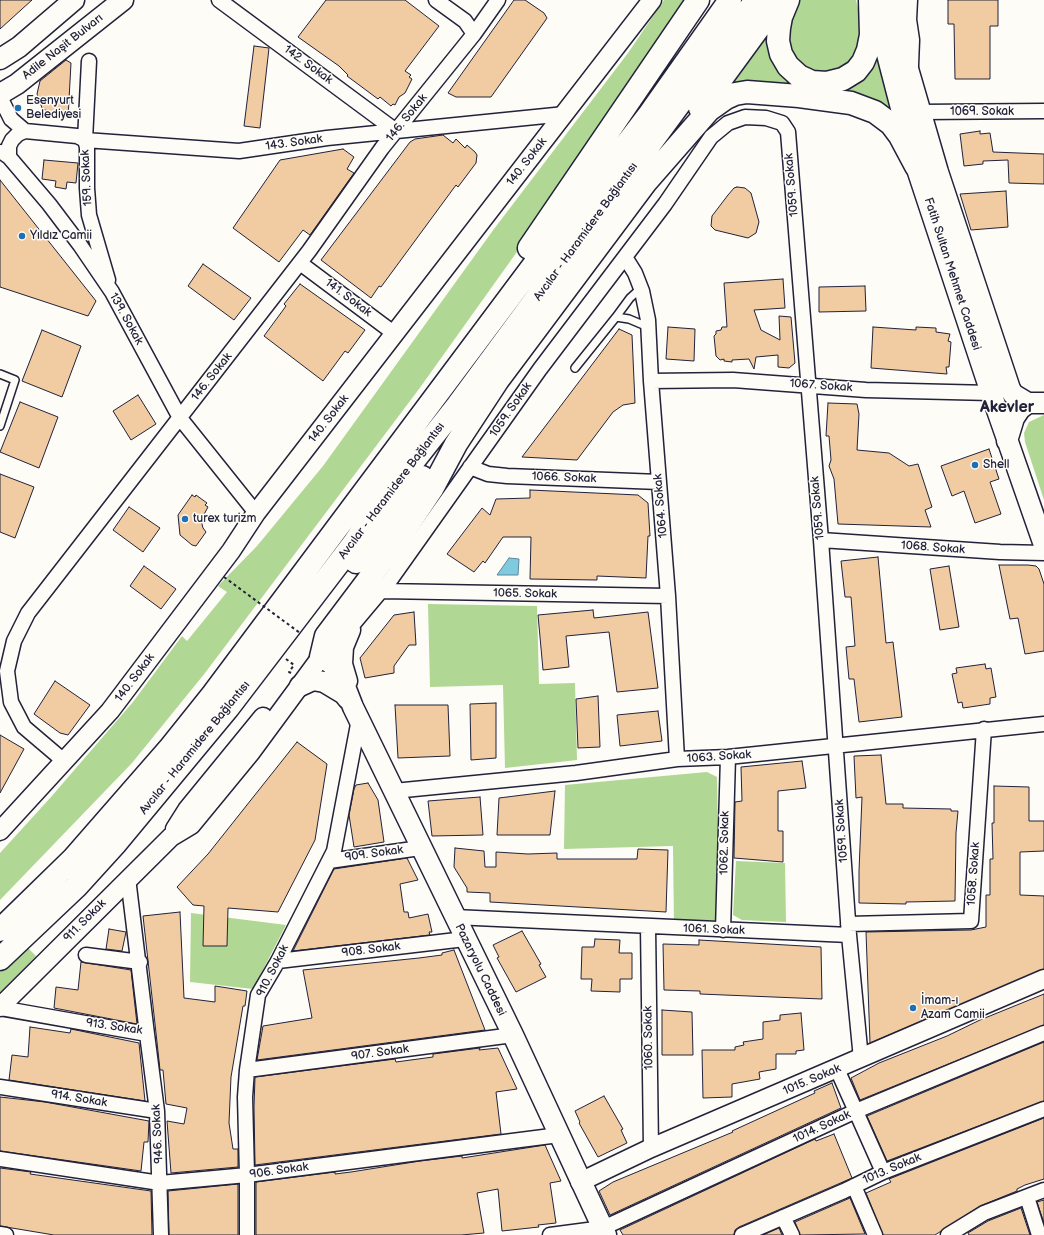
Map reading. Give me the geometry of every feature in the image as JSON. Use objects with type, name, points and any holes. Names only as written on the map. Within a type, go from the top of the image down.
[{"type":"highway","points":[[421,416],[427,397],[453,352],[489,306],[570,190],[698,0]]},
{"type":"highway","name":"Avcılar - Haramidere Bağlantısı","points":[[0,959],[76,887],[116,844],[228,708],[354,543],[386,496],[457,406],[756,0]]},
{"type":"highway","points":[[321,657],[326,636],[396,543],[432,489],[456,444],[498,380],[646,182],[779,0]]},
{"type":"highway","points":[[788,0],[781,17],[779,28],[778,41],[781,54],[788,66],[799,76],[812,82],[827,83],[843,79],[856,71],[863,62],[868,50],[871,35],[870,0]]},
{"type":"highway","points":[[906,0],[905,20],[908,40],[907,64]]},
{"type":"highway","name":"Avcılar - Haramidere Bağlantısı","points":[[0,930],[73,859],[169,749],[278,607],[533,266],[648,116],[728,3]]},
{"type":"highway","points":[[646,182],[709,110],[726,98],[747,92],[807,97],[863,106],[875,112],[891,124],[900,136],[916,166]]},
{"type":"highway","points":[[311,600],[348,571],[372,543],[412,493],[485,392],[498,380]]},
{"type":"main road","points":[[0,59],[19,47],[74,0]]},
{"type":"main road","name":"Adile Naşit Bulvarı","points":[[1,93],[17,84],[123,0]]},
{"type":"main road","name":"Fatih Sultan Mehmet Caddesi","points":[[873,0],[916,166],[1007,441],[1044,545]]},
{"type":"main road","name":"Fatih Sultan Mehmet Caddesi","points":[[888,0],[938,172],[1010,390],[1013,394],[1036,403]]},
{"type":"main road","points":[[1007,441],[1014,418],[1020,409],[1036,403]]},
{"type":"main road","points":[[350,630],[343,647],[342,664],[356,713]]},
{"type":"main road","points":[[321,657],[332,664],[339,675],[356,713]]},
{"type":"main road","points":[[294,679],[324,682],[344,694],[356,713]]},
{"type":"main road","name":"Pazaryolu Caddesi","points":[[356,713],[420,848],[513,1035],[580,1182],[605,1231]]},
{"type":"street","name":"142. Sokak","points":[[219,0],[396,131]]},
{"type":"street","points":[[436,0],[464,21],[474,34]]},
{"type":"street","name":"146. Sokak","points":[[64,762],[24,727],[10,702],[7,671],[14,641],[28,613],[300,263],[396,131],[474,34],[498,0]]},
{"type":"street","name":"140. Sokak","points":[[1,830],[110,711],[231,552],[256,514],[565,114],[645,2]]},
{"type":"street","name":"159. Sokak","points":[[89,61],[85,140],[87,146],[89,215],[112,292]]},
{"type":"street","points":[[1,93],[11,119],[25,131]]},
{"type":"street","name":"1069. Sokak","points":[[921,112],[1044,112]]},
{"type":"street","name":"143. Sokak","points":[[25,131],[76,136],[85,140],[239,151],[327,138],[565,114]]},
{"type":"street","name":"1059. Sokak","points":[[321,657],[350,630],[382,591],[540,369],[665,204],[710,137],[728,123],[745,117],[766,118],[782,123],[788,132],[821,540],[849,930]]},
{"type":"street","name":"139. Sokak","points":[[25,131],[18,134],[12,140],[5,154],[49,204],[80,245],[112,292],[180,418],[256,514]]},
{"type":"street","points":[[80,245],[86,246],[91,244],[95,241],[96,235]]},
{"type":"street","name":"1064. Sokak","points":[[625,257],[635,273],[641,288],[648,327],[668,596],[677,760]]},
{"type":"street","name":"141. Sokak","points":[[300,263],[395,334]]},
{"type":"street","name":"1067. Sokak","points":[[651,381],[733,380],[866,390],[991,393]]},
{"type":"street","name":"1066. Sokak","points":[[470,467],[488,474],[507,476],[659,482]]},
{"type":"street","name":"1068. Sokak","points":[[821,540],[992,552],[1044,553]]},
{"type":"street","name":"1065. Sokak","points":[[382,591],[668,596]]},
{"type":"street","name":"911. Sokak","points":[[0,1007],[171,836],[191,825],[251,752],[294,679],[321,657]]},
{"type":"street","name":"911. Sokak","points":[[171,836],[179,820],[295,676],[307,664],[321,657]]},
{"type":"street","name":"910. Sokak","points":[[247,1235],[245,1097],[247,1070],[258,995],[278,961],[334,851],[356,713]]},
{"type":"street","name":"1063. Sokak","points":[[394,791],[576,773],[677,760],[728,757],[984,729],[1044,724]]},
{"type":"street","name":"1058. Sokak","points":[[849,930],[971,921],[984,729]]},
{"type":"street","name":"1062. Sokak","points":[[723,930],[728,757]]},
{"type":"street","name":"909. Sokak","points":[[328,861],[420,848]]},
{"type":"street","name":"913. Sokak","points":[[0,1007],[148,1034],[140,962],[128,878]]},
{"type":"street","name":"1061. Sokak","points":[[454,917],[723,930],[849,930]]},
{"type":"street","name":"1060. Sokak","points":[[648,927],[651,1148]]},
{"type":"street","points":[[849,930],[861,1059]]},
{"type":"street","name":"908. Sokak","points":[[278,961],[465,939]]},
{"type":"street","points":[[86,955],[140,962]]},
{"type":"street","name":"1015. Sokak","points":[[580,1182],[651,1148],[1044,979]]},
{"type":"street","name":"1014. Sokak","points":[[550,1235],[605,1231],[856,1111],[1044,1033]]},
{"type":"street","name":"946. Sokak","points":[[148,1034],[157,1111],[161,1235]]},
{"type":"street","name":"907. Sokak","points":[[247,1070],[513,1035]]},
{"type":"street","points":[[837,1069],[883,1172]]},
{"type":"street","name":"914. Sokak","points":[[0,1087],[157,1111]]},
{"type":"street","name":"1013. Sokak","points":[[742,1235],[883,1172],[1044,1109]]},
{"type":"street","name":"906. Sokak","points":[[0,1159],[160,1184],[247,1175],[558,1135]]},
{"type":"street","points":[[854,1186],[875,1235]]},
{"type":"street","points":[[948,1235],[984,1213],[1044,1190]]},
{"type":"street","points":[[1027,1197],[1039,1235]]},
{"type":"street","points":[[783,1217],[792,1235]]},
{"type":"street","points":[[0,1234],[6,1235]]},
{"type":"lane","points":[[575,368],[630,298],[641,288]]},
{"type":"lane","points":[[616,317],[629,319],[648,327]]},
{"type":"lane","points":[[0,374],[15,380],[0,426]]},
{"type":"path","points":[[224,577],[300,633]]},
{"type":"path","points":[[284,657],[294,665],[294,679]]},
{"type":"green space","points":[[664,0],[691,0],[534,228],[419,389],[205,673],[132,763],[0,900],[0,853],[51,797],[133,702],[182,636],[187,641],[227,592],[218,586],[257,546],[323,466],[494,229],[628,53]]},
{"type":"green space","points":[[796,0],[856,0],[861,21],[859,47],[850,66],[822,75],[797,65],[785,35]]},
{"type":"green space","points":[[771,20],[796,83],[876,56],[890,111],[715,98]]},
{"type":"green space","points":[[1044,415],[1044,500],[1025,442],[1024,433],[1029,422]]},
{"type":"green space","points":[[428,604],[537,606],[539,684],[575,683],[577,760],[505,768],[503,685],[430,687]]},
{"type":"green space","points":[[707,772],[717,777],[719,913],[712,924],[674,925],[673,846],[564,849],[565,785]]},
{"type":"green space","points":[[736,861],[785,863],[786,922],[742,920],[733,915]]},
{"type":"green space","points":[[191,913],[286,925],[253,989],[190,982]]},
{"type":"green space","points":[[28,948],[36,956],[0,996],[0,972]]},
{"type":"water","points":[[509,558],[519,559],[518,575],[497,575]]},
{"type":"building","points":[[0,0],[32,0],[0,29]]},
{"type":"building","points":[[326,0],[405,0],[439,26],[405,71],[411,75],[409,77],[412,79],[405,93],[399,97],[395,105],[393,104],[391,106],[380,97],[378,99],[347,76],[348,75],[339,66],[298,37]]},
{"type":"building","points":[[514,0],[525,0],[544,13],[547,18],[491,97],[456,97],[448,93]]},
{"type":"building","points":[[948,0],[998,0],[998,26],[990,26],[990,79],[955,79],[954,24],[948,24]]},
{"type":"building","points":[[254,46],[269,48],[260,128],[244,126]]},
{"type":"building","points":[[66,60],[71,63],[68,118],[55,116],[42,108],[37,94],[40,81]]},
{"type":"building","points":[[980,131],[980,134],[990,133],[993,152],[1044,154],[1044,184],[1009,183],[1008,160],[983,161],[983,164],[964,166],[960,134]]},
{"type":"building","points":[[443,135],[453,143],[456,139],[465,148],[467,145],[477,155],[476,163],[458,187],[456,185],[381,287],[379,286],[371,298],[321,260],[410,142],[415,139]]},
{"type":"building","points":[[343,149],[354,157],[347,169],[354,173],[310,235],[303,230],[279,262],[233,228],[280,160]]},
{"type":"building","points":[[44,160],[78,163],[76,183],[67,182],[66,189],[55,187],[56,181],[42,179]]},
{"type":"building","name":"Yıldız Camii","points":[[0,180],[96,301],[88,316],[0,287]]},
{"type":"building","points":[[734,188],[745,188],[751,193],[759,222],[756,233],[748,238],[715,230],[711,226],[712,216]]},
{"type":"building","points":[[1006,191],[1008,227],[971,230],[960,194]]},
{"type":"building","points":[[203,264],[251,298],[234,320],[188,286]]},
{"type":"building","points":[[783,279],[785,308],[754,310],[761,330],[780,340],[779,316],[791,317],[795,363],[789,368],[778,367],[778,355],[756,357],[754,369],[749,359],[732,360],[732,362],[724,361],[724,359],[720,360],[716,356],[714,336],[716,331],[721,330],[722,327],[727,327],[724,283]]},
{"type":"building","points":[[300,284],[365,330],[348,353],[345,351],[323,381],[264,336],[286,306],[284,304]]},
{"type":"building","points":[[865,286],[866,311],[819,312],[819,287]]},
{"type":"building","points":[[668,327],[695,329],[694,361],[666,359]]},
{"type":"building","points":[[873,327],[916,330],[916,327],[936,328],[936,332],[950,334],[948,341],[951,342],[949,367],[946,367],[947,374],[871,368]]},
{"type":"building","points":[[619,329],[632,335],[635,403],[623,405],[613,412],[577,460],[522,457]]},
{"type":"building","points":[[42,330],[81,346],[62,397],[22,381]]},
{"type":"building","points":[[138,395],[156,424],[131,440],[113,411]]},
{"type":"building","points":[[20,402],[58,417],[39,468],[0,452]]},
{"type":"building","points":[[828,403],[857,404],[859,414],[857,450],[889,453],[909,466],[918,464],[932,507],[925,510],[931,527],[838,524],[834,479],[829,466],[831,460],[829,436],[826,436]]},
{"type":"building","points":[[989,449],[999,479],[990,482],[1001,514],[975,523],[964,491],[952,496],[941,466]]},
{"type":"building","points":[[0,474],[34,487],[15,538],[0,532]]},
{"type":"building","points":[[530,490],[638,495],[648,503],[650,536],[648,536],[646,578],[597,576],[597,580],[530,579],[531,537],[503,537],[485,563],[483,561],[474,572],[447,554],[482,508],[490,515],[496,499],[530,498]]},
{"type":"building","points":[[192,495],[195,497],[196,495],[207,503],[205,505],[208,507],[201,520],[203,528],[206,532],[196,546],[192,545],[180,535],[178,515]]},
{"type":"building","points":[[129,507],[160,528],[143,552],[113,530]]},
{"type":"building","points":[[878,557],[886,643],[893,642],[902,717],[859,722],[854,679],[849,679],[846,647],[855,646],[851,597],[845,597],[841,561]]},
{"type":"building","points":[[999,565],[1028,565],[1036,566],[1039,569],[1044,584],[1044,651],[1025,654],[1018,618],[1010,619]]},
{"type":"building","points":[[144,566],[176,589],[161,609],[130,586]]},
{"type":"building","points":[[949,566],[959,627],[940,630],[930,569]]},
{"type":"building","points":[[593,610],[594,618],[648,612],[658,688],[617,692],[609,632],[566,636],[569,667],[543,670],[538,615]]},
{"type":"building","points":[[414,612],[416,645],[409,645],[394,666],[394,673],[365,678],[360,658],[394,615]]},
{"type":"building","points":[[985,664],[986,669],[991,668],[996,697],[990,698],[990,704],[963,708],[962,702],[958,703],[952,674],[957,673],[956,668]]},
{"type":"building","points":[[55,681],[90,705],[68,735],[60,733],[34,714]]},
{"type":"building","points":[[598,696],[600,747],[578,748],[576,699]]},
{"type":"building","points":[[496,703],[496,758],[471,760],[470,704]]},
{"type":"building","points":[[395,705],[448,705],[450,756],[398,758]]},
{"type":"building","points":[[658,711],[662,741],[620,746],[617,715]]},
{"type":"building","points":[[0,735],[24,749],[0,793]]},
{"type":"building","points":[[297,742],[327,764],[315,840],[278,912],[228,908],[227,946],[203,946],[204,906],[193,905],[177,887],[208,854]]},
{"type":"building","points":[[881,755],[886,804],[903,804],[903,808],[951,809],[951,811],[958,811],[956,833],[955,901],[906,902],[906,904],[859,903],[862,797],[856,798],[854,756]]},
{"type":"building","points":[[802,761],[806,788],[778,791],[778,831],[783,831],[783,862],[734,858],[735,802],[742,801],[741,767]]},
{"type":"building","points":[[368,783],[378,800],[384,842],[354,847],[349,815],[354,789],[356,785]]},
{"type":"building","name":"İmam-ı Azam Camii","points":[[994,786],[1029,787],[1029,821],[1044,821],[1044,851],[1020,852],[1020,895],[1044,896],[1044,969],[870,1043],[866,932],[971,930],[986,927],[986,895],[990,895],[990,859],[993,859],[992,823],[994,823]]},
{"type":"building","points":[[555,791],[550,835],[497,835],[499,798]]},
{"type":"building","points":[[480,797],[483,835],[432,836],[428,801]]},
{"type":"building","points":[[455,848],[484,851],[485,867],[496,867],[496,852],[528,854],[557,853],[557,859],[637,859],[638,849],[668,850],[666,912],[490,902],[490,893],[467,892],[467,888],[454,867]]},
{"type":"building","points":[[407,858],[418,880],[400,884],[404,912],[408,912],[409,918],[428,914],[432,932],[429,932],[430,935],[293,951],[334,869]]},
{"type":"building","points":[[180,912],[184,998],[215,1002],[215,986],[247,991],[231,1077],[229,1123],[233,1149],[238,1149],[238,1167],[171,1173],[167,1121],[184,1124],[187,1108],[166,1104],[163,1070],[160,1070],[143,916]]},
{"type":"building","points":[[109,929],[126,932],[122,951],[106,949]]},
{"type":"building","points":[[522,931],[541,964],[539,965],[546,977],[516,992],[497,958],[499,957],[493,945]]},
{"type":"building","points":[[595,939],[620,940],[619,953],[632,953],[632,979],[620,979],[620,992],[591,991],[592,979],[581,979],[582,947],[594,947]]},
{"type":"building","points":[[699,940],[821,947],[822,999],[700,994],[700,991],[664,990],[663,944],[699,945]]},
{"type":"building","points":[[454,950],[485,1030],[257,1060],[263,1026],[312,1018],[303,970],[442,955],[442,953]]},
{"type":"building","points":[[81,962],[131,970],[137,1024],[54,1008],[56,987],[78,990]]},
{"type":"building","points":[[1044,994],[1044,1025],[860,1100],[851,1078],[879,1063],[947,1036],[980,1020]]},
{"type":"building","points":[[662,1010],[692,1012],[693,1055],[662,1055]]},
{"type":"building","points":[[801,1013],[804,1050],[796,1051],[796,1054],[776,1054],[776,1069],[759,1072],[760,1079],[732,1084],[732,1097],[703,1098],[702,1050],[735,1050],[735,1047],[744,1045],[743,1042],[763,1039],[763,1022],[780,1020],[780,1015]]},
{"type":"building","points":[[30,1027],[70,1033],[71,1029],[139,1043],[145,1101],[9,1080],[12,1055],[28,1057]]},
{"type":"building","points":[[1044,1042],[1044,1101],[887,1161],[867,1116]]},
{"type":"building","points":[[480,1048],[479,1050],[498,1048],[517,1089],[496,1092],[501,1134],[255,1165],[255,1077],[395,1059],[396,1062],[433,1057],[433,1054]]},
{"type":"building","points":[[832,1083],[841,1108],[610,1215],[599,1191],[613,1182],[733,1132],[732,1131],[815,1093],[814,1091]]},
{"type":"building","points":[[604,1096],[623,1129],[621,1130],[627,1143],[598,1157],[579,1123],[580,1122],[575,1111]]},
{"type":"building","points":[[0,1097],[45,1102],[149,1121],[148,1142],[144,1142],[141,1171],[0,1151]]},
{"type":"building","points":[[1044,1118],[1044,1179],[1025,1185],[1017,1189],[1017,1191],[980,1206],[935,1235],[883,1235],[866,1193],[891,1182],[889,1179]]},
{"type":"building","points":[[834,1134],[852,1178],[739,1227],[735,1230],[734,1235],[623,1235],[620,1230],[815,1139],[816,1141]]},
{"type":"building","points":[[545,1145],[561,1181],[550,1183],[556,1223],[538,1225],[539,1227],[502,1231],[498,1189],[477,1193],[484,1233],[461,1235],[256,1235],[256,1182],[335,1172],[335,1174],[351,1172],[462,1156],[462,1158]]},
{"type":"building","points":[[0,1168],[31,1172],[30,1174],[151,1191],[152,1235],[54,1235],[0,1226]]},
{"type":"building","points":[[238,1184],[238,1235],[169,1235],[168,1191]]},
{"type":"building","points":[[850,1198],[865,1234],[800,1235],[795,1222]]},
{"type":"building","points":[[1044,1200],[1044,1223],[1037,1202]]},
{"type":"building","points":[[1021,1208],[1030,1235],[969,1235],[968,1233],[988,1221]]},
{"type":"building","points":[[779,1228],[782,1235],[763,1235]]},
{"type":"place","name":"Esenyurt Belediyesi","points":[[18,108]]},
{"type":"place","name":"Yıldız Camii","points":[[22,236]]},
{"type":"place","name":"Shell","points":[[975,465]]},
{"type":"place","name":"turex turizm","points":[[185,519]]},
{"type":"place","name":"İmam-ı Azam Camii","points":[[913,1008]]},
{"type":"district","name":"Akevler","points":[[1007,408]]}]
